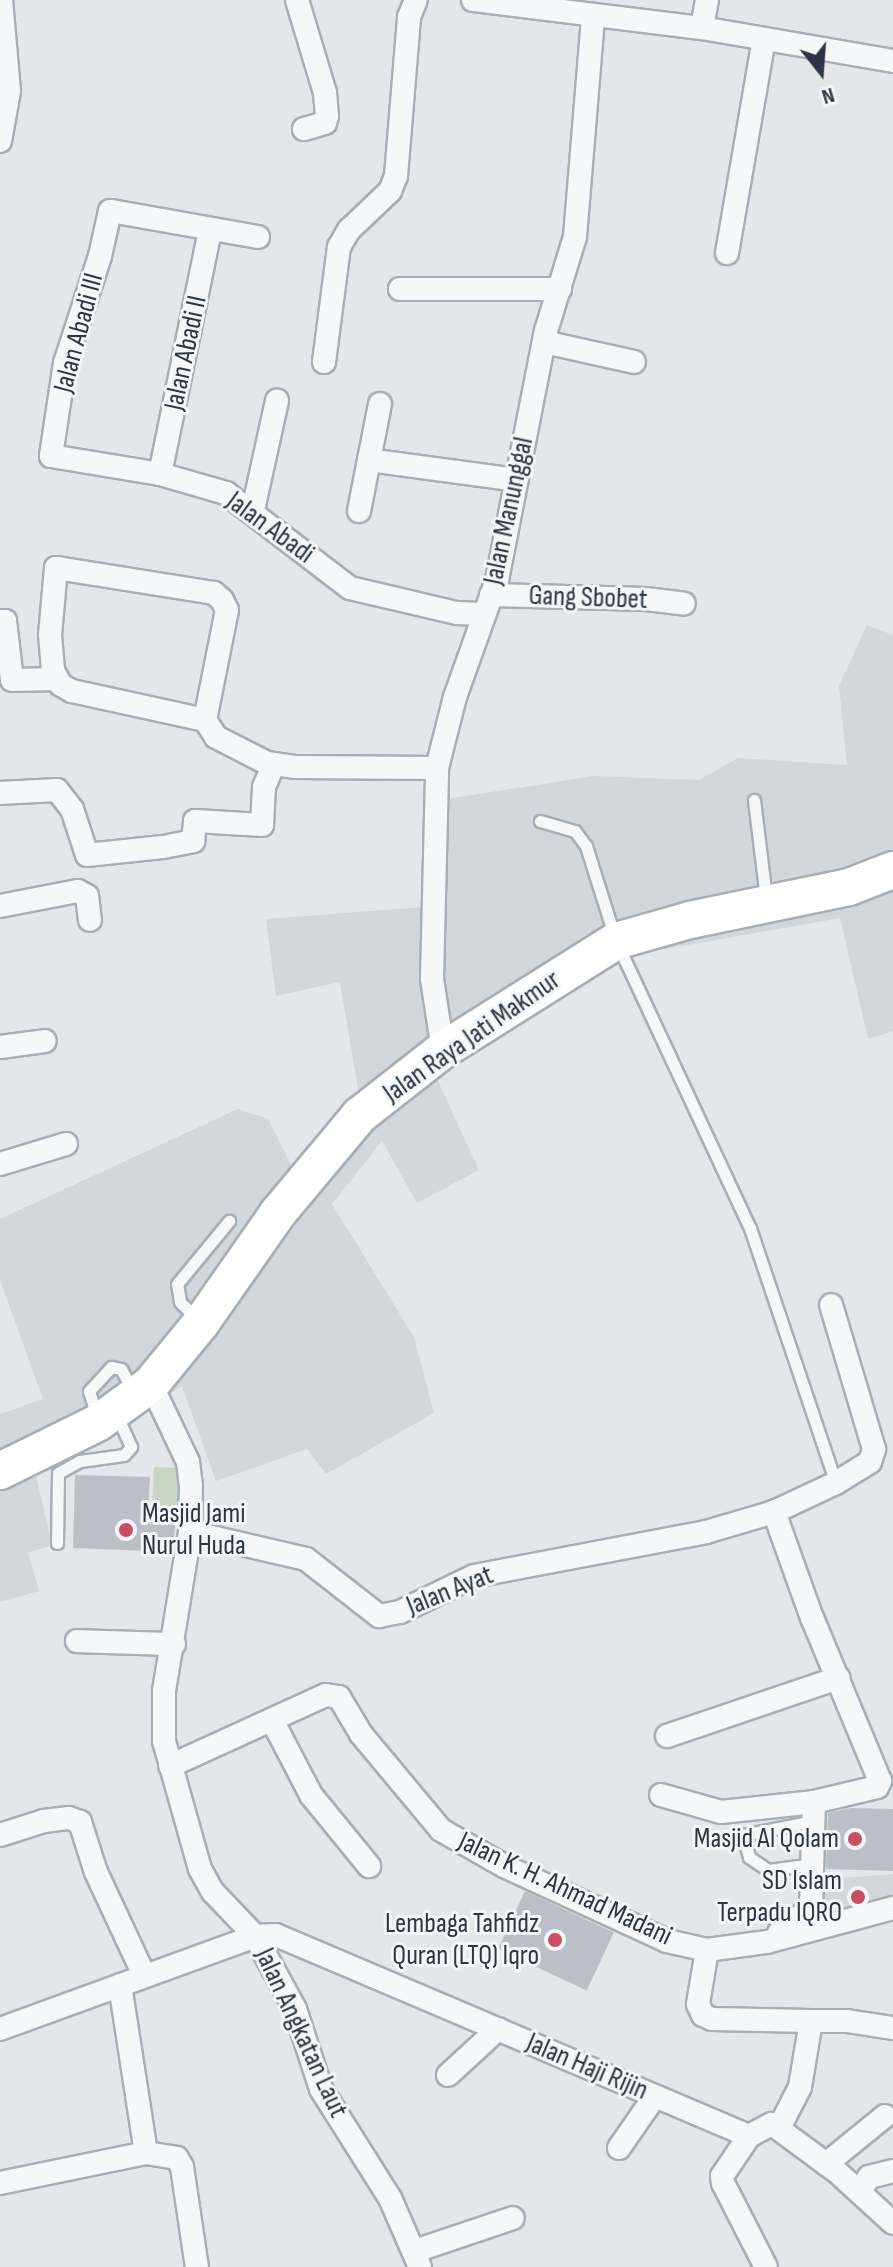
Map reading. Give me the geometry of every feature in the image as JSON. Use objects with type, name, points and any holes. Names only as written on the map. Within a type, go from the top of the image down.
[{"type":"main road","name":"Jalan Raya Jati Makmur","points":[[0,1471],[49,1463],[125,1403],[201,1323],[278,1213],[360,1115],[443,1050],[616,941],[690,920],[767,907],[849,887],[893,870]]},
{"type":"street","points":[[297,0],[325,93],[327,116],[325,123],[304,129]]},
{"type":"street","points":[[324,362],[339,247],[349,230],[390,191],[396,176],[409,17],[416,0]]},
{"type":"street","points":[[473,0],[702,28],[893,61]]},
{"type":"street","points":[[702,28],[707,0]]},
{"type":"street","points":[[0,141],[9,91],[1,3]]},
{"type":"street","name":"Jalan Manunggal","points":[[443,1050],[432,979],[437,768],[505,547],[544,342],[575,237],[593,17]]},
{"type":"street","points":[[727,253],[764,39]]},
{"type":"street","name":"Jalan Abadi III","points":[[51,456],[65,363],[100,256],[110,211],[210,230]]},
{"type":"street","points":[[210,230],[258,237]]},
{"type":"street","name":"Jalan Abadi II","points":[[160,474],[210,230]]},
{"type":"street","points":[[400,289],[560,289]]},
{"type":"street","points":[[544,342],[634,362]]},
{"type":"street","points":[[253,510],[277,401]]},
{"type":"street","points":[[359,511],[380,404]]},
{"type":"street","name":"Jalan Abadi","points":[[51,456],[160,474],[226,493],[253,510],[350,588],[457,613],[487,604]]},
{"type":"street","points":[[369,460],[517,480]]},
{"type":"street","points":[[205,720],[72,691],[57,679],[53,671],[50,635],[56,568],[214,593],[227,610],[205,720],[216,737],[226,744],[274,764],[296,767],[437,768]]},
{"type":"street","name":"Gang Sbobet","points":[[487,604],[646,599],[684,604]]},
{"type":"street","points":[[0,621],[5,621],[12,680],[57,679]]},
{"type":"street","points":[[0,793],[57,790],[72,809],[87,855],[132,851],[193,841],[195,821],[262,825],[264,787],[274,764]]},
{"type":"street","points":[[0,906],[78,891],[87,896],[90,920]]},
{"type":"street","points":[[0,1047],[45,1041]]},
{"type":"street","points":[[0,1164],[66,1144]]},
{"type":"street","name":"Jalan Ayat","points":[[190,1532],[306,1559],[379,1616],[400,1612],[474,1576],[706,1532],[774,1512],[861,1470],[870,1462],[874,1449],[831,1305]]},
{"type":"street","name":"Jalan Angkatan Laut","points":[[125,1403],[188,1462],[190,1532],[164,1691],[164,1741],[200,1869],[213,1892],[255,1936],[295,2009],[321,2089],[390,2198],[417,2259]]},
{"type":"street","points":[[661,1795],[721,1812],[813,1812],[877,1787],[880,1781],[774,1512]]},
{"type":"street","points":[[77,1641],[174,1644]]},
{"type":"street","points":[[667,1736],[838,1678]]},
{"type":"street","name":"Jalan K. H. Ahmad Madani","points":[[170,1766],[326,1695],[339,1697],[361,1734],[441,1830],[504,1866],[667,1941],[707,1950],[767,1942],[893,1908]]},
{"type":"street","points":[[272,1720],[311,1795],[369,1866]]},
{"type":"street","points":[[767,1942],[811,1908],[813,1812]]},
{"type":"street","points":[[0,1835],[44,1821],[69,1818],[80,1822],[102,1886],[144,1975]]},
{"type":"street","name":"Jalan Haji Rijin","points":[[255,1936],[276,1935],[749,2136]]},
{"type":"street","points":[[0,2029],[255,1936]]},
{"type":"street","points":[[707,1950],[698,2004],[703,2015],[712,2019],[847,2021],[893,2028]]},
{"type":"street","points":[[120,1985],[146,2153]]},
{"type":"street","points":[[779,2128],[800,2087],[811,2021]]},
{"type":"street","points":[[448,2075],[498,2029]]},
{"type":"street","points":[[619,2148],[655,2096]]},
{"type":"street","points":[[826,2164],[885,2116]]},
{"type":"street","points":[[766,2267],[722,2176],[749,2136],[763,2126],[772,2124],[779,2128],[826,2164],[893,2223]]},
{"type":"street","points":[[0,2183],[146,2153],[171,2155],[182,2167],[197,2267]]},
{"type":"street","points":[[859,2192],[869,2177],[893,2171]]},
{"type":"street","points":[[417,2259],[513,2218]]},
{"type":"lane","points":[[754,800],[767,907]]},
{"type":"lane","points":[[540,821],[575,831],[586,846],[616,941],[750,1228],[836,1483]]},
{"type":"lane","points":[[201,1323],[180,1302],[177,1284],[229,1221]]},
{"type":"lane","points":[[49,1463],[57,1543]]},
{"type":"lane","points":[[813,1812],[743,1835],[749,1857],[768,1870],[813,1864]]},
{"type":"shaded area","points":[[867,625],[893,635],[893,1031],[868,1039],[840,918],[613,958],[430,1064],[479,1170],[417,1203],[382,1141],[332,1204],[414,1337],[434,1413],[326,1474],[307,1449],[216,1481],[182,1386],[36,1476],[52,1545],[28,1553],[39,1591],[0,1602],[0,1414],[43,1399],[0,1280],[0,1219],[238,1109],[268,1119],[295,1173],[360,1100],[340,982],[276,996],[266,919],[436,906],[441,800],[593,776],[699,780],[738,758],[847,765],[839,686]]},
{"type":"shaded area","name":"SD Islam Terpadu IQRO","points":[[893,1874],[893,1914],[830,1920],[819,1880]]},
{"type":"green space","points":[[154,1467],[175,1468],[179,1479],[179,1512],[152,1511]]},
{"type":"building","name":"Masjid Jami Nurul Huda","points":[[75,1475],[150,1477],[148,1511],[176,1512],[173,1552],[73,1548]]},
{"type":"building","name":"Masjid Al Qolam","points":[[851,1808],[893,1809],[893,1871],[826,1869],[828,1813]]},
{"type":"building","name":"Lembaga Tahfidz Quran (LTQ) Iqro","points":[[525,1891],[614,1932],[587,1990],[498,1949]]},
{"type":"place","name":"Masjid Jami Nurul Huda","points":[[126,1530]]},
{"type":"place","name":"Masjid Al Qolam","points":[[855,1839]]},
{"type":"place","name":"SD Islam Terpadu IQRO","points":[[858,1897]]},
{"type":"place","name":"Lembaga Tahfidz Quran (LTQ) Iqro","points":[[555,1940]]}]
